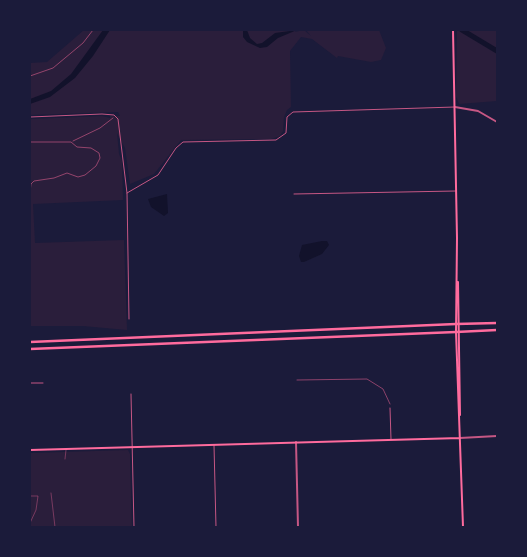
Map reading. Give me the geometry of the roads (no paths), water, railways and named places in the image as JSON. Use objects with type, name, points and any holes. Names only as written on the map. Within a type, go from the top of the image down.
[{"type":"highway","points":[[30,342],[497,323]]},
{"type":"highway","points":[[30,349],[497,330]]},
{"type":"main road","points":[[453,30],[457,270],[456,332],[463,527]]},
{"type":"main road","points":[[457,270],[461,324],[460,438]]},
{"type":"main road","points":[[30,450],[460,438]]},
{"type":"street","points":[[127,193],[158,175],[176,148],[183,142],[276,140],[286,133],[287,117],[293,112],[455,107],[478,111],[497,122]]},
{"type":"street","points":[[30,117],[102,114],[116,116],[120,126],[127,193],[129,319]]},
{"type":"street","points":[[294,194],[456,190]]},
{"type":"street","points":[[30,383],[43,382]]},
{"type":"street","points":[[131,394],[134,527]]},
{"type":"street","points":[[390,408],[391,439]]},
{"type":"street","points":[[460,438],[497,436]]},
{"type":"street","points":[[296,442],[298,527]]},
{"type":"street","points":[[214,445],[216,527]]},
{"type":"lane","points":[[65,459],[66,448]]},
{"type":"lane","points":[[51,493],[54,527]]},
{"type":"lane","points":[[30,496],[38,496],[36,510],[30,523]]},
{"type":"waterway","points":[[462,30],[497,51]]}]
